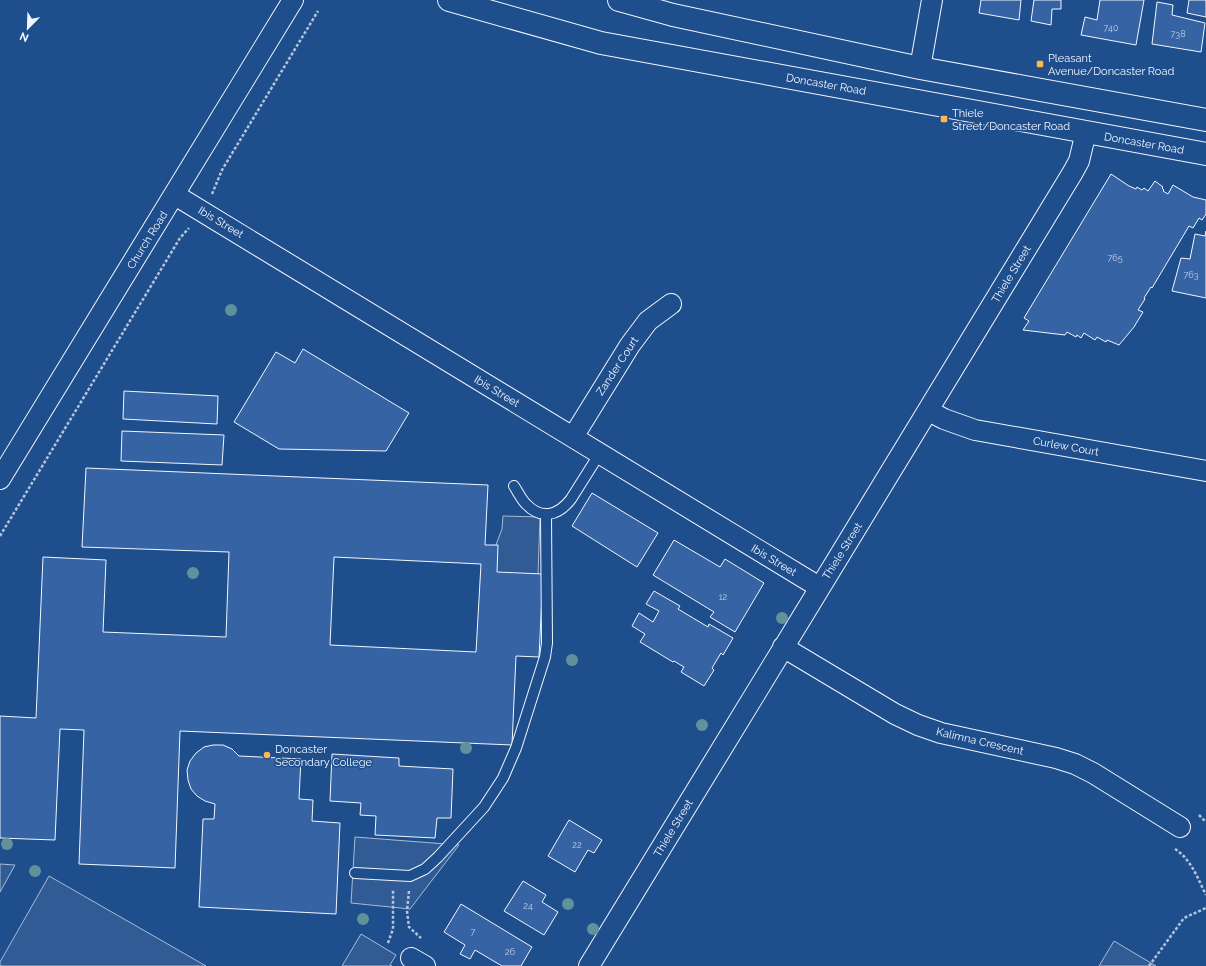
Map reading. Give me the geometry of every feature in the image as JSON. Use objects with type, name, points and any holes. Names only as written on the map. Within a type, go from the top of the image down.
[{"type":"main road","name":"Doncaster Road","points":[[449,0],[601,43],[1206,154]]},
{"type":"main road","points":[[619,0],[672,15],[920,68],[1206,120]]},
{"type":"street","name":"Church Road","points":[[0,479],[293,0]]},
{"type":"street","points":[[920,68],[932,0]]},
{"type":"street","name":"Thiele Street","points":[[589,966],[819,587],[929,411],[1073,172],[1079,161],[1086,132]]},
{"type":"street","name":"Ibis Street","points":[[175,194],[819,587]]},
{"type":"street","name":"Zander Court","points":[[573,437],[630,345],[648,321],[671,304]]},
{"type":"street","name":"Curlew Court","points":[[929,411],[944,419],[975,430],[1206,471]]},
{"type":"street","name":"Kalimna Crescent","points":[[783,647],[895,714],[918,725],[941,732],[1056,758],[1075,764],[1093,773],[1180,827]]},
{"type":"lane","points":[[514,486],[525,503],[535,512],[546,515],[558,511],[566,505],[590,472],[600,453]]},
{"type":"lane","points":[[355,873],[410,876],[425,869],[484,807],[503,778],[516,748],[545,657],[547,643],[546,515]]},
{"type":"path","points":[[0,536],[180,238],[212,193],[222,170],[318,11]]},
{"type":"path","points":[[1173,847],[1179,851],[1192,867],[1206,895]]},
{"type":"path","points":[[388,943],[393,929],[393,875]]},
{"type":"path","points":[[1149,966],[1184,918],[1206,908]]},
{"type":"path","points":[[408,911],[409,927],[415,934],[424,940]]},
{"type":"shaded area","points":[[503,516],[540,517],[538,575],[493,573],[494,550],[502,529]]},
{"type":"shaded area","points":[[355,837],[459,845],[410,909],[351,903]]},
{"type":"shaded area","points":[[0,864],[15,865],[0,892]]},
{"type":"shaded area","points":[[49,876],[206,966],[0,965],[0,962]]},
{"type":"shaded area","points":[[361,934],[396,955],[390,965],[392,966],[342,966]]},
{"type":"shaded area","points":[[1114,941],[1156,966],[1099,966]]},
{"type":"building","points":[[981,0],[1021,0],[1019,20],[979,13]]},
{"type":"building","points":[[1034,0],[1061,0],[1061,9],[1052,9],[1051,25],[1031,21]]},
{"type":"building","points":[[1100,0],[1144,0],[1136,45],[1081,35],[1085,17],[1097,20]]},
{"type":"building","points":[[1189,0],[1206,0],[1206,17],[1187,13]]},
{"type":"building","points":[[1157,2],[1173,5],[1172,15],[1205,23],[1201,52],[1152,44]]},
{"type":"building","points":[[1111,174],[1136,189],[1137,187],[1142,190],[1144,188],[1148,191],[1155,181],[1163,187],[1163,191],[1168,194],[1173,185],[1193,197],[1206,200],[1206,214],[1202,220],[1199,218],[1193,228],[1189,226],[1152,288],[1151,287],[1144,298],[1145,299],[1138,310],[1143,312],[1134,327],[1119,345],[1107,340],[1106,342],[1097,337],[1095,340],[1084,333],[1081,338],[1067,332],[1065,335],[1023,330],[1029,321],[1024,318]]},
{"type":"building","points":[[1206,231],[1206,298],[1172,291],[1181,258],[1190,259],[1195,234],[1205,236]]},
{"type":"building","points":[[303,349],[409,413],[386,451],[279,449],[234,422],[276,352],[295,363]]},
{"type":"building","points":[[124,391],[218,396],[217,424],[123,419]]},
{"type":"building","points":[[122,431],[224,435],[222,465],[121,461]]},
{"type":"building","points":[[86,468],[488,485],[485,545],[498,545],[497,572],[543,574],[539,657],[516,656],[512,745],[180,731],[175,868],[79,864],[84,730],[60,729],[55,840],[0,838],[0,716],[36,718],[43,557],[106,560],[103,632],[226,637],[229,552],[82,547]],"holes":[[[334,557],[481,564],[476,652],[330,645]]]},
{"type":"building","points":[[592,493],[658,533],[637,567],[572,526]]},
{"type":"building","points":[[674,540],[720,567],[725,559],[764,583],[735,632],[710,617],[714,612],[653,575]]},
{"type":"building","points":[[654,591],[680,606],[678,609],[708,627],[709,624],[733,638],[723,655],[721,653],[712,668],[714,670],[704,686],[681,672],[684,667],[640,642],[645,634],[632,626],[639,613],[653,622],[659,611],[646,604]]},
{"type":"building","points":[[223,745],[232,749],[239,756],[301,759],[299,799],[313,800],[312,821],[340,823],[336,914],[199,907],[203,819],[214,819],[215,804],[205,801],[197,796],[191,789],[187,770],[190,761],[196,753],[204,747]]},
{"type":"building","points":[[332,754],[399,758],[399,766],[453,769],[451,818],[437,818],[435,838],[375,835],[376,816],[360,815],[361,803],[330,801]]},
{"type":"building","points":[[569,820],[602,840],[594,853],[588,850],[575,872],[548,856]]},
{"type":"building","points":[[523,881],[546,895],[542,902],[558,912],[544,935],[504,911]]},
{"type":"building","points":[[461,904],[532,947],[521,966],[502,966],[475,950],[470,959],[460,954],[465,945],[444,932]]},
{"type":"place","name":"Pleasant Avenue/Doncaster Road","points":[[1040,64]]},
{"type":"place","name":"Thiele Street/Doncaster Road","points":[[944,119]]},
{"type":"place","name":"Doncaster Secondary College","points":[[267,755]]}]
